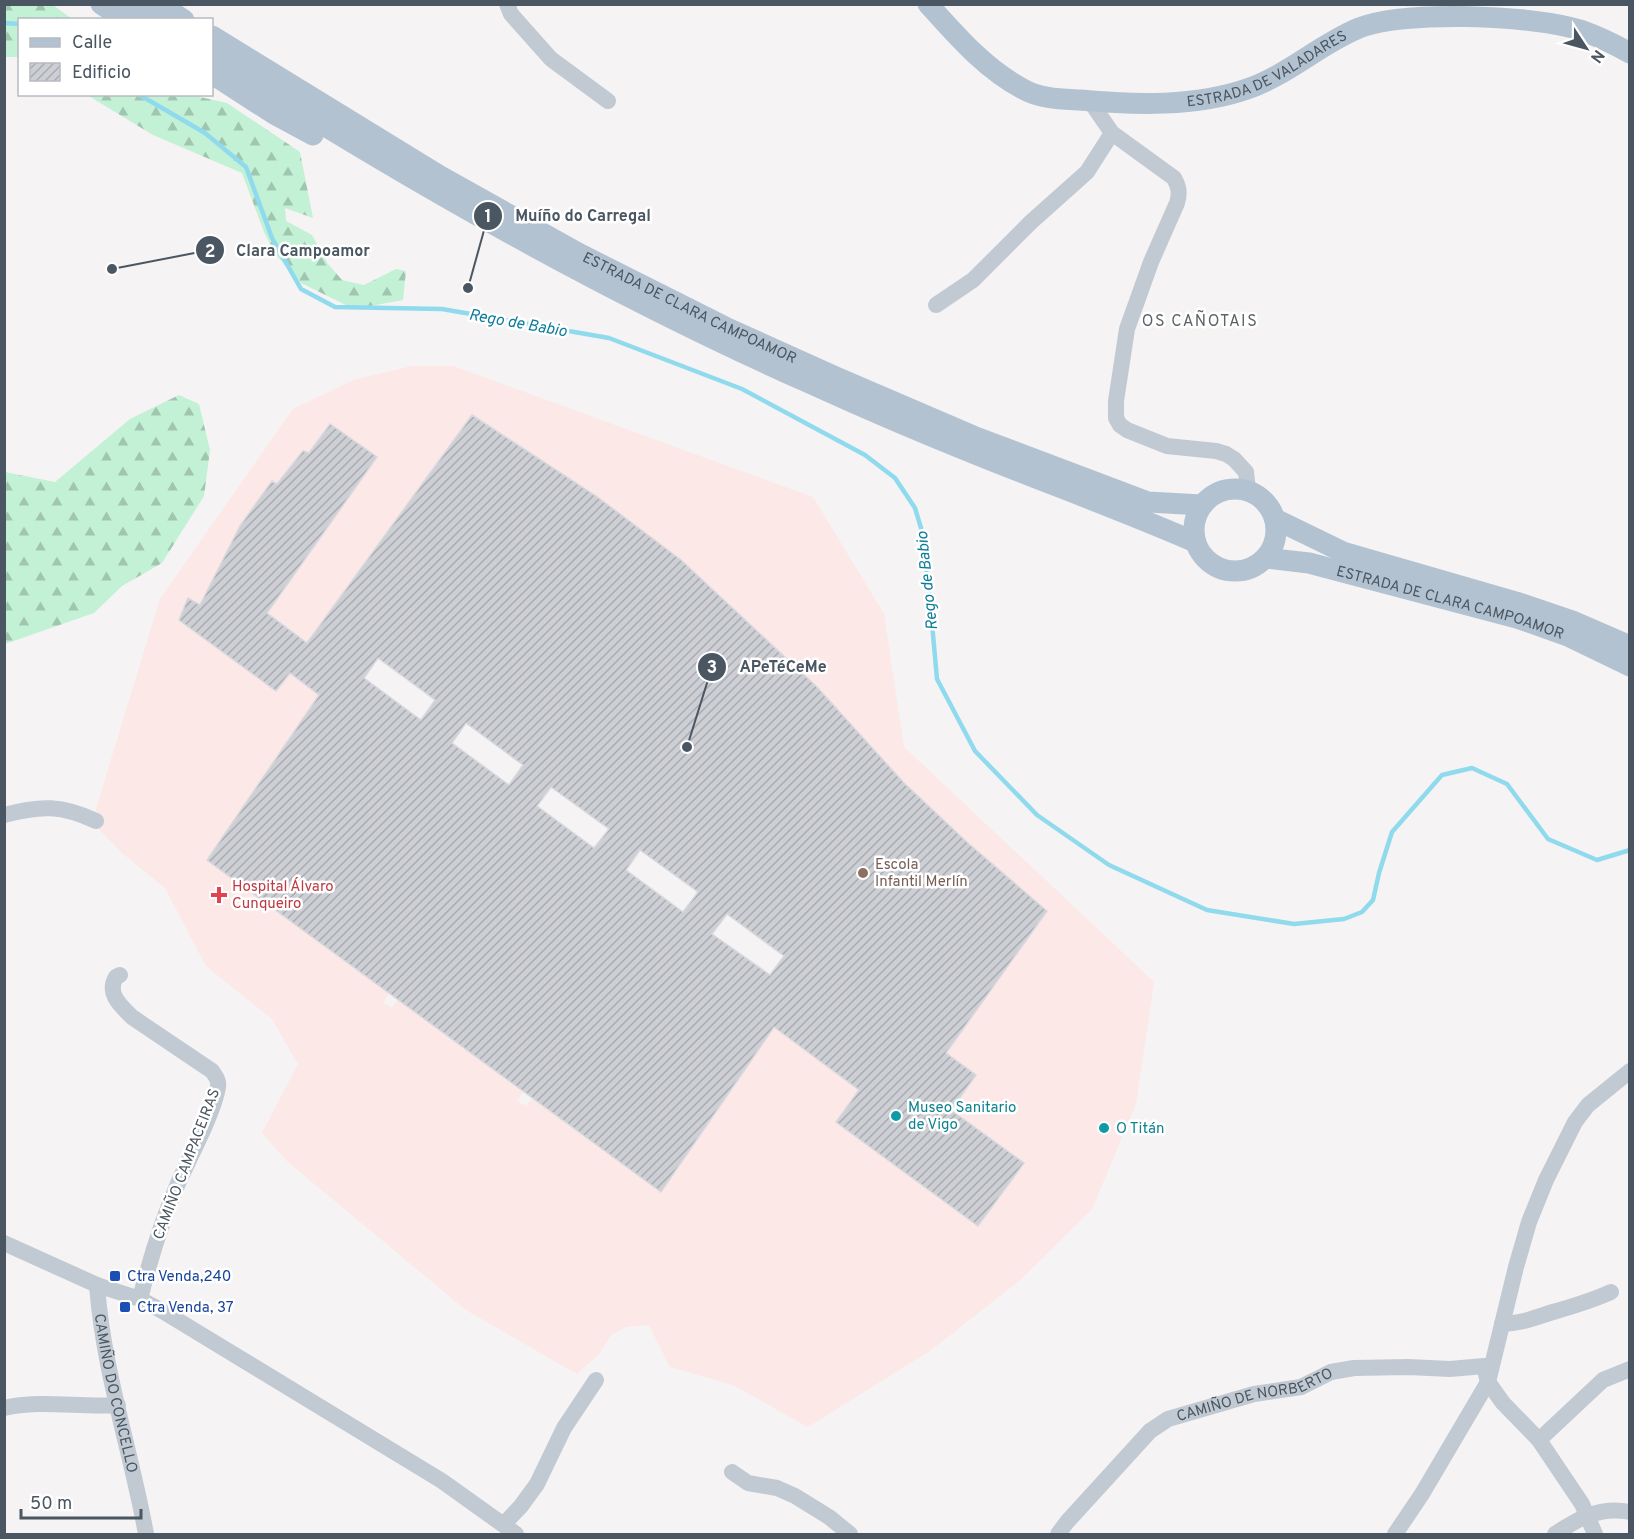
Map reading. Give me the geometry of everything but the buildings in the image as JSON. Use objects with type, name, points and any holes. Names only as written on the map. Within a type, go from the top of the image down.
[{"type":"main road","points":[[101,4],[122,18]]},
{"type":"main road","points":[[130,4],[150,18]]},
{"type":"main road","points":[[160,4],[181,18]]},
{"type":"main road","name":"ESTRADA DE VALADARES","points":[[928,4],[974,53],[1003,77],[1025,91],[1053,98],[1090,101],[1176,102],[1213,98],[1248,89],[1283,73],[1360,28],[1392,19],[1458,17],[1554,24],[1580,30],[1629,53]]},
{"type":"main road","name":"ESTRADA DE CLARA CAMPOAMOR","points":[[213,37],[440,176],[578,253],[725,327],[973,436],[1148,502],[1202,505]]},
{"type":"main road","name":"ESTRADA DE CLARA CAMPOAMOR","points":[[213,57],[373,156],[567,265],[646,306],[796,377],[979,456],[1135,516],[1195,542],[1200,554],[1209,563],[1226,570],[1244,571],[1256,566],[1266,558],[1309,562],[1517,618],[1568,636],[1629,666]]},
{"type":"main road","name":"ESTRADA DE CLARA CAMPOAMOR","points":[[213,75],[274,114],[497,241],[608,301],[775,381],[929,447],[979,456]]},
{"type":"main road","points":[[1195,542],[1194,523],[1202,505],[1211,496],[1222,490],[1235,488],[1248,490]]},
{"type":"main road","name":"ESTRADA DE CLARA CAMPOAMOR","points":[[1248,490],[1260,497],[1269,507],[1275,519],[1342,552],[1516,602],[1575,622],[1629,646]]},
{"type":"main road","points":[[1266,558],[1273,546],[1276,533],[1275,519]]},
{"type":"street","points":[[507,4],[511,14],[551,59],[609,101]]},
{"type":"street","points":[[1090,101],[1112,133],[1174,178],[1179,195],[1151,261],[1127,329],[1116,401],[1116,418],[1127,430],[1167,446],[1226,454],[1246,472],[1248,490]]},
{"type":"street","points":[[936,305],[973,280],[1031,222],[1087,172],[1112,133]]},
{"type":"street","points":[[4,815],[46,807],[72,810],[96,820]]},
{"type":"street","name":"CAMIÑO CAMPACEIRAS","points":[[120,975],[116,977],[112,988],[114,998],[121,1007],[132,1017],[212,1071],[218,1079],[218,1088],[210,1110],[153,1249],[140,1299]]},
{"type":"street","points":[[1395,1534],[1422,1494],[1488,1382],[1529,1222],[1546,1179],[1575,1122],[1588,1105],[1629,1071]]},
{"type":"street","points":[[4,1243],[97,1285],[140,1299],[164,1312],[442,1481],[510,1529],[521,1506],[537,1484],[564,1428],[596,1380]]},
{"type":"street","name":"CAMIÑO DO CONCELLO","points":[[97,1285],[100,1320],[146,1534]]},
{"type":"street","points":[[1502,1324],[1521,1323],[1552,1312],[1579,1306],[1611,1292]]},
{"type":"street","name":"CAMIÑO DE NORBERTO","points":[[1058,1534],[1150,1431],[1168,1419],[1254,1394],[1301,1387],[1331,1372],[1354,1368],[1450,1369],[1484,1366],[1488,1382]]},
{"type":"street","points":[[1539,1440],[1603,1380],[1629,1369]]},
{"type":"street","points":[[1488,1382],[1503,1403],[1539,1440],[1587,1515],[1595,1534]]},
{"type":"street","points":[[4,1408],[15,1405],[56,1404],[98,1407],[118,1405]]},
{"type":"street","points":[[732,1472],[748,1483],[777,1488],[795,1496],[829,1517],[850,1534]]},
{"type":"street","points":[[1555,1534],[1587,1515],[1603,1510],[1629,1512]]},
{"type":"shaded area","name":"Hospital Álvaro Cunqueiro","points":[[412,366],[453,366],[813,497],[884,614],[904,747],[1154,982],[1136,1104],[1092,1209],[1019,1281],[931,1350],[808,1427],[733,1385],[670,1367],[649,1325],[626,1327],[611,1335],[600,1353],[577,1374],[466,1310],[288,1162],[262,1133],[298,1064],[272,1019],[206,966],[165,888],[121,852],[92,822],[160,599],[293,409],[354,380]],"holes":[[[472,415],[596,496],[681,560],[817,687],[904,783],[969,844],[1047,910],[946,1053],[976,1075],[951,1110],[1024,1163],[979,1226],[836,1123],[859,1090],[769,1024],[661,1192],[532,1098],[526,1106],[517,1101],[523,1092],[398,1000],[392,1008],[383,1003],[389,993],[324,945],[359,868],[311,936],[265,903],[307,843],[207,860],[310,707],[327,718],[335,707],[290,673],[276,691],[179,620],[188,599],[200,605],[240,526],[272,481],[277,484],[303,451],[309,453],[330,424],[377,457],[267,613],[307,643]]]},
{"type":"green space","points":[[5,4],[53,5],[71,18],[18,18],[18,57],[5,57]]},
{"type":"green space","points":[[89,96],[196,96],[227,103],[300,152],[313,218],[285,208],[286,221],[312,235],[328,264],[342,280],[364,285],[396,269],[406,271],[403,300],[354,309],[301,283],[276,255],[264,232],[242,173],[153,135]]},
{"type":"green space","points":[[179,395],[199,404],[210,450],[204,496],[162,563],[122,586],[94,613],[5,644],[5,472],[55,482],[130,419]]},
{"type":"waterway","name":"Rego de Babio","points":[[4,23],[18,24]]},
{"type":"waterway","name":"Rego de Babio","points":[[141,96],[205,133],[246,167],[272,238],[301,289],[335,307],[442,309],[609,338],[742,389],[865,455],[895,478],[915,508],[921,528],[937,679],[975,751],[1037,815],[1109,865],[1207,910],[1294,924],[1344,919],[1362,912],[1373,900],[1392,832],[1442,775],[1472,768],[1507,784],[1548,839],[1597,860],[1630,850]]},
{"type":"place","name":"Clara Campoamor","points":[[112,269]]},
{"type":"place","name":"Muíño do Carregal","points":[[468,288]]},
{"type":"place","name":"APeTéCeMe","points":[[687,747]]},
{"type":"place","name":"Escola Infantil Merlín","points":[[863,873]]},
{"type":"place","name":"Hospital Álvaro Cunqueiro","points":[[219,895]]},
{"type":"place","name":"Museo Sanitario de Vigo","points":[[896,1116]]},
{"type":"place","name":"O Titán","points":[[1104,1128]]},
{"type":"place","name":"Ctra Venda,240","points":[[115,1276]]},
{"type":"place","name":"Ctra Venda, 37","points":[[125,1307]]},
{"type":"district","name":"OS CAÑOTAIS","points":[[1200,320]]}]
